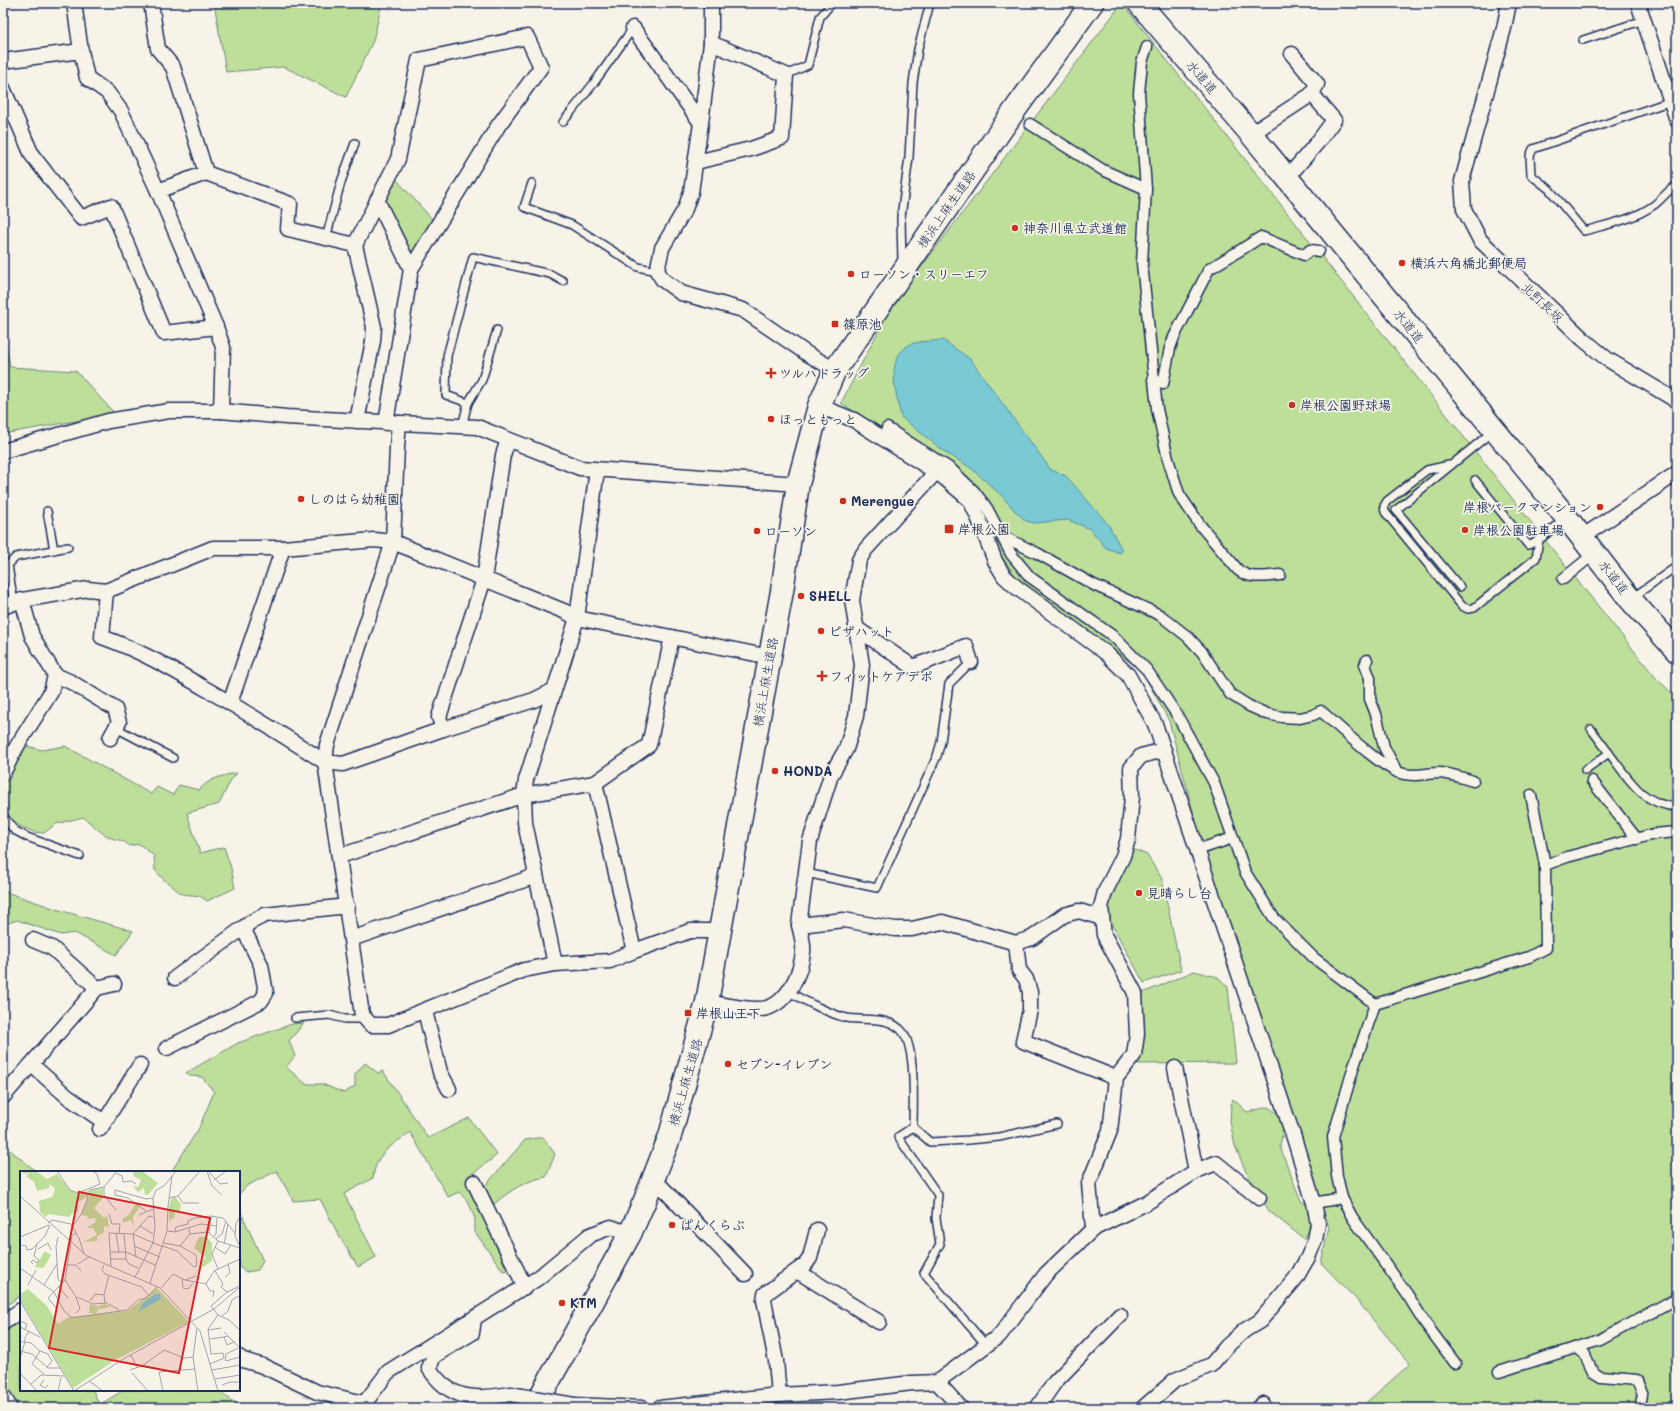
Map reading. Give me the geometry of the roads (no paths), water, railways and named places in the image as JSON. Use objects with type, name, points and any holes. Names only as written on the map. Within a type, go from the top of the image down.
[{"type":"main road","name":"横浜上麻生道路","points":[[534,1408],[630,1234],[670,1136],[707,1002],[782,591],[798,484],[819,406],[835,370],[902,271],[1092,3]]},
{"type":"main road","name":"水道道","points":[[1139,3],[1251,134],[1495,430],[1589,545],[1630,599],[1677,651]]},
{"type":"street","points":[[74,3],[81,51],[87,78],[107,92],[121,111],[158,191],[216,327],[223,347],[221,411]]},
{"type":"street","points":[[151,3],[158,49],[173,67],[206,173]]},
{"type":"street","points":[[711,3],[711,43],[691,192],[685,209],[662,248],[657,271],[663,280],[681,294],[743,310],[806,353],[835,370]]},
{"type":"street","name":"北町長坂","points":[[1509,3],[1504,28],[1462,181],[1464,209],[1480,240],[1583,339],[1607,359],[1677,401]]},
{"type":"street","points":[[1638,3],[1677,120]]},
{"type":"street","points":[[633,28],[701,123]]},
{"type":"street","points":[[357,421],[373,341],[374,327],[355,245],[398,160],[419,60],[527,38],[541,67],[498,126],[411,269],[393,423],[397,447],[393,542],[327,745],[325,762],[340,856],[362,1015],[371,1025],[388,1025],[524,970],[555,964],[610,961],[690,930],[719,931]]},
{"type":"street","points":[[696,162],[751,149],[782,138],[786,75],[711,43]]},
{"type":"street","points":[[1147,47],[1142,62],[1139,93],[1146,189],[1142,263],[1157,409],[1168,460],[1179,494],[1200,525],[1244,576],[1258,577],[1280,575]]},
{"type":"street","points":[[3,61],[81,51]]},
{"type":"street","points":[[1251,134],[1312,94],[1317,84],[1292,54]]},
{"type":"street","points":[[3,88],[32,155],[81,218],[112,206],[164,333],[216,327]]},
{"type":"street","points":[[1287,178],[1317,144],[1334,120],[1312,94]]},
{"type":"street","points":[[1030,124],[1103,170],[1146,189]]},
{"type":"street","points":[[158,191],[206,173],[290,204],[288,229],[355,245]]},
{"type":"street","points":[[377,200],[411,269]]},
{"type":"street","points":[[1154,380],[1163,384],[1170,348],[1209,269],[1240,251],[1261,236],[1304,255],[1310,250],[1319,251]]},
{"type":"street","points":[[819,406],[854,420],[936,472],[970,500],[978,517],[994,561],[1004,576],[1016,587],[1106,653],[1126,673],[1155,724],[1314,1203],[1318,1224],[1315,1240],[1296,1278],[1260,1321],[1240,1334],[1227,1346],[1211,1365],[1175,1380],[1143,1408]]},
{"type":"street","points":[[3,451],[108,421],[169,411],[221,411],[286,417],[477,427],[580,468],[798,484]]},
{"type":"street","points":[[887,428],[951,469],[974,491],[987,508],[1011,554],[1030,577],[1113,636],[1147,670],[1177,715],[1214,783],[1245,872],[1274,918],[1314,958],[1375,1004]]},
{"type":"street","points":[[443,729],[439,717],[484,579],[503,455],[508,440]]},
{"type":"street","points":[[555,964],[524,823],[524,795],[526,780],[577,618],[597,470]]},
{"type":"street","points":[[707,1002],[766,1009],[782,1000],[789,992],[797,974],[803,952],[799,925],[810,841],[831,775],[846,749],[856,716],[862,665],[852,600],[859,560],[866,549],[936,472]]},
{"type":"street","points":[[1563,579],[1589,545],[1677,473]]},
{"type":"street","points":[[1002,536],[1037,553],[1094,585],[1160,615],[1188,637],[1202,652],[1230,694],[1249,706],[1267,714],[1282,717],[1300,718],[1313,715],[1321,711],[1368,752],[1396,772],[1411,775],[1440,773],[1473,781]]},
{"type":"street","points":[[113,733],[119,722],[115,710],[71,682],[55,675],[13,604],[88,589],[106,592],[213,548],[283,548],[374,540],[393,542],[566,612],[577,618],[770,656]]},
{"type":"street","points":[[230,703],[283,548]]},
{"type":"street","points":[[106,592],[102,637],[139,651],[230,703],[325,762],[343,764],[443,729],[534,700],[554,690]]},
{"type":"street","points":[[856,628],[913,667],[966,646],[971,662]]},
{"type":"street","points":[[340,856],[524,795],[595,783],[649,745],[672,637]]},
{"type":"street","points":[[1367,660],[1365,665],[1370,678],[1370,699],[1376,714],[1384,747],[1396,772]]},
{"type":"street","points":[[3,773],[10,746],[51,692],[55,675]]},
{"type":"street","points":[[1093,1229],[1089,1183],[1110,1131],[1116,1078],[1134,1054],[1137,1034],[1135,993],[1104,935],[1101,907],[1106,892],[1123,856],[1128,839],[1132,797],[1131,768],[1141,756],[1164,750]]},
{"type":"street","points":[[1592,781],[1637,839]]},
{"type":"street","points":[[595,783],[634,951]]},
{"type":"street","points":[[1375,1004],[1529,957],[1546,948],[1545,865],[1531,795]]},
{"type":"street","points":[[1545,865],[1566,857],[1654,834],[1677,832]]},
{"type":"street","points":[[1197,850],[1233,838]]},
{"type":"street","points":[[351,939],[536,876]]},
{"type":"street","points":[[175,978],[251,922],[265,915],[347,906]]},
{"type":"street","points":[[799,925],[844,920],[895,929],[906,929],[942,922],[1016,943],[1032,938],[1064,915],[1079,911],[1102,918]]},
{"type":"street","points":[[167,1048],[261,1001],[266,994],[261,965],[243,928]]},
{"type":"street","points":[[33,940],[52,948],[97,988]]},
{"type":"street","points":[[1016,943],[1019,970],[1026,979],[1030,992],[1030,1010],[1023,1041],[1116,1078]]},
{"type":"street","points":[[3,1097],[32,1065],[50,1034],[97,988],[114,984]]},
{"type":"street","points":[[1375,1004],[1354,1066],[1333,1137],[1336,1176],[1342,1198],[1352,1217],[1407,1294],[1425,1323],[1455,1363]]},
{"type":"street","points":[[425,1011],[440,1072],[449,1090]]},
{"type":"street","points":[[32,1065],[102,1126],[131,1089],[140,1065]]},
{"type":"street","points":[[1175,1068],[1196,1171]]},
{"type":"street","points":[[659,1408],[779,1395],[838,1392],[912,1383],[938,1382],[1000,1335],[1046,1274],[1093,1229],[1146,1203],[1196,1171],[1216,1163],[1259,1198]]},
{"type":"street","points":[[653,1178],[745,1274]]},
{"type":"street","points":[[474,1182],[525,1287]]},
{"type":"street","points":[[1314,1203],[1342,1198]]},
{"type":"street","points":[[240,1357],[242,1360],[263,1366],[317,1392],[362,1405],[388,1372],[525,1287],[590,1235],[611,1227],[630,1234]]},
{"type":"street","points":[[779,1395],[776,1361],[764,1300],[765,1294],[805,1265],[810,1258],[817,1230]]},
{"type":"street","points":[[797,1271],[879,1322]]},
{"type":"street","points":[[1499,1372],[1600,1340],[1677,1298]]},
{"type":"street","points":[[3,1323],[20,1311]]},
{"type":"street","points":[[1037,1408],[1055,1382],[1120,1315]]},
{"type":"street","points":[[474,1319],[472,1333],[434,1356],[429,1368],[437,1381],[452,1391],[470,1398],[487,1398],[510,1394],[574,1405],[643,1408]]},
{"type":"street","points":[[1575,1348],[1584,1353],[1593,1372],[1601,1377],[1637,1380],[1643,1395],[1640,1408]]},
{"type":"street","points":[[938,1382],[961,1408]]},
{"type":"street","points":[[3,1394],[10,1408]]},
{"type":"lane","points":[[786,75],[808,65],[820,17],[832,3]]},
{"type":"lane","points":[[902,271],[902,216],[909,157],[913,83],[918,49],[930,3]]},
{"type":"lane","points":[[1583,40],[1644,20]]},
{"type":"lane","points":[[563,122],[594,83],[633,28]]},
{"type":"lane","points":[[1671,101],[1533,149],[1530,156],[1531,175],[1548,189],[1584,230],[1630,219],[1655,205],[1673,187],[1677,185]]},
{"type":"lane","points":[[326,238],[341,182],[355,143]]},
{"type":"lane","points":[[532,183],[524,207],[572,225],[638,267],[657,271]]},
{"type":"lane","points":[[468,403],[446,395],[446,356],[474,257],[550,274],[563,281]]},
{"type":"lane","points":[[462,426],[468,403],[482,380],[497,330]]},
{"type":"lane","points":[[1460,587],[1396,510],[1495,430]]},
{"type":"lane","points":[[1450,465],[1427,470],[1386,501],[1384,506],[1385,512],[1462,606],[1468,609],[1474,608],[1536,558],[1539,540]]},
{"type":"lane","points":[[1474,480],[1528,545],[1539,540],[1566,517]]},
{"type":"lane","points":[[47,511],[54,550]]},
{"type":"lane","points":[[13,604],[8,565],[16,557],[68,547]]},
{"type":"lane","points":[[1630,599],[1677,566]]},
{"type":"lane","points":[[806,873],[877,888],[938,756],[942,742],[949,684],[971,662]]},
{"type":"lane","points":[[1591,729],[1638,791],[1650,800],[1668,806],[1677,806]]},
{"type":"lane","points":[[113,733],[173,758]]},
{"type":"lane","points":[[1584,770],[1609,753]]},
{"type":"lane","points":[[3,816],[14,830],[27,837],[80,856]]},
{"type":"lane","points":[[789,992],[802,1000],[846,1018],[884,1021],[901,1029],[907,1041],[914,1074],[913,1127],[930,1142],[969,1140],[999,1136],[1057,1124]]},
{"type":"lane","points":[[295,1018],[329,1016],[365,1019]]},
{"type":"lane","points":[[913,1127],[898,1137],[938,1195],[936,1218],[940,1244],[924,1273],[986,1345]]},
{"type":"water","name":"篠原池","points":[[943,340],[970,359],[1051,470],[1066,476],[1108,524],[1122,550],[1120,553],[1106,548],[1090,529],[1068,520],[1035,523],[1026,521],[1001,495],[971,468],[946,453],[901,417],[895,388],[894,368],[901,351],[912,344]]},
{"type":"place","name":"神奈川県立武道館","points":[[1015,228]]},
{"type":"place","name":"横浜六角橋北郵便局","points":[[1402,263]]},
{"type":"place","name":"ローソン・スリーエフ","points":[[851,274]]},
{"type":"place","name":"篠原池","points":[[835,324]]},
{"type":"place","name":"ツルハドラッグ","points":[[771,373]]},
{"type":"place","name":"岸根公園野球場","points":[[1292,405]]},
{"type":"place","name":"ほっともっと","points":[[771,419]]},
{"type":"place","name":"しのはら幼稚園","points":[[301,499]]},
{"type":"place","name":"Merengue","points":[[843,501]]},
{"type":"place","name":"岸根パークマンション","points":[[1600,507]]},
{"type":"place","name":"岸根公園","points":[[949,529]]},
{"type":"place","name":"岸根公園駐車場","points":[[1465,530]]},
{"type":"place","name":"ローソン","points":[[757,531]]},
{"type":"place","name":"SHELL","points":[[801,596]]},
{"type":"place","name":"ピザハット","points":[[821,631]]},
{"type":"place","name":"フィットケアデポ","points":[[822,676]]},
{"type":"place","name":"HONDA","points":[[775,771]]},
{"type":"place","name":"見晴らし台","points":[[1139,893]]},
{"type":"place","name":"岸根山王下","points":[[688,1013]]},
{"type":"place","name":"セブン-イレブン","points":[[728,1064]]},
{"type":"place","name":"ぱんくらぶ","points":[[672,1225]]},
{"type":"place","name":"KTM","points":[[562,1303]]}]
